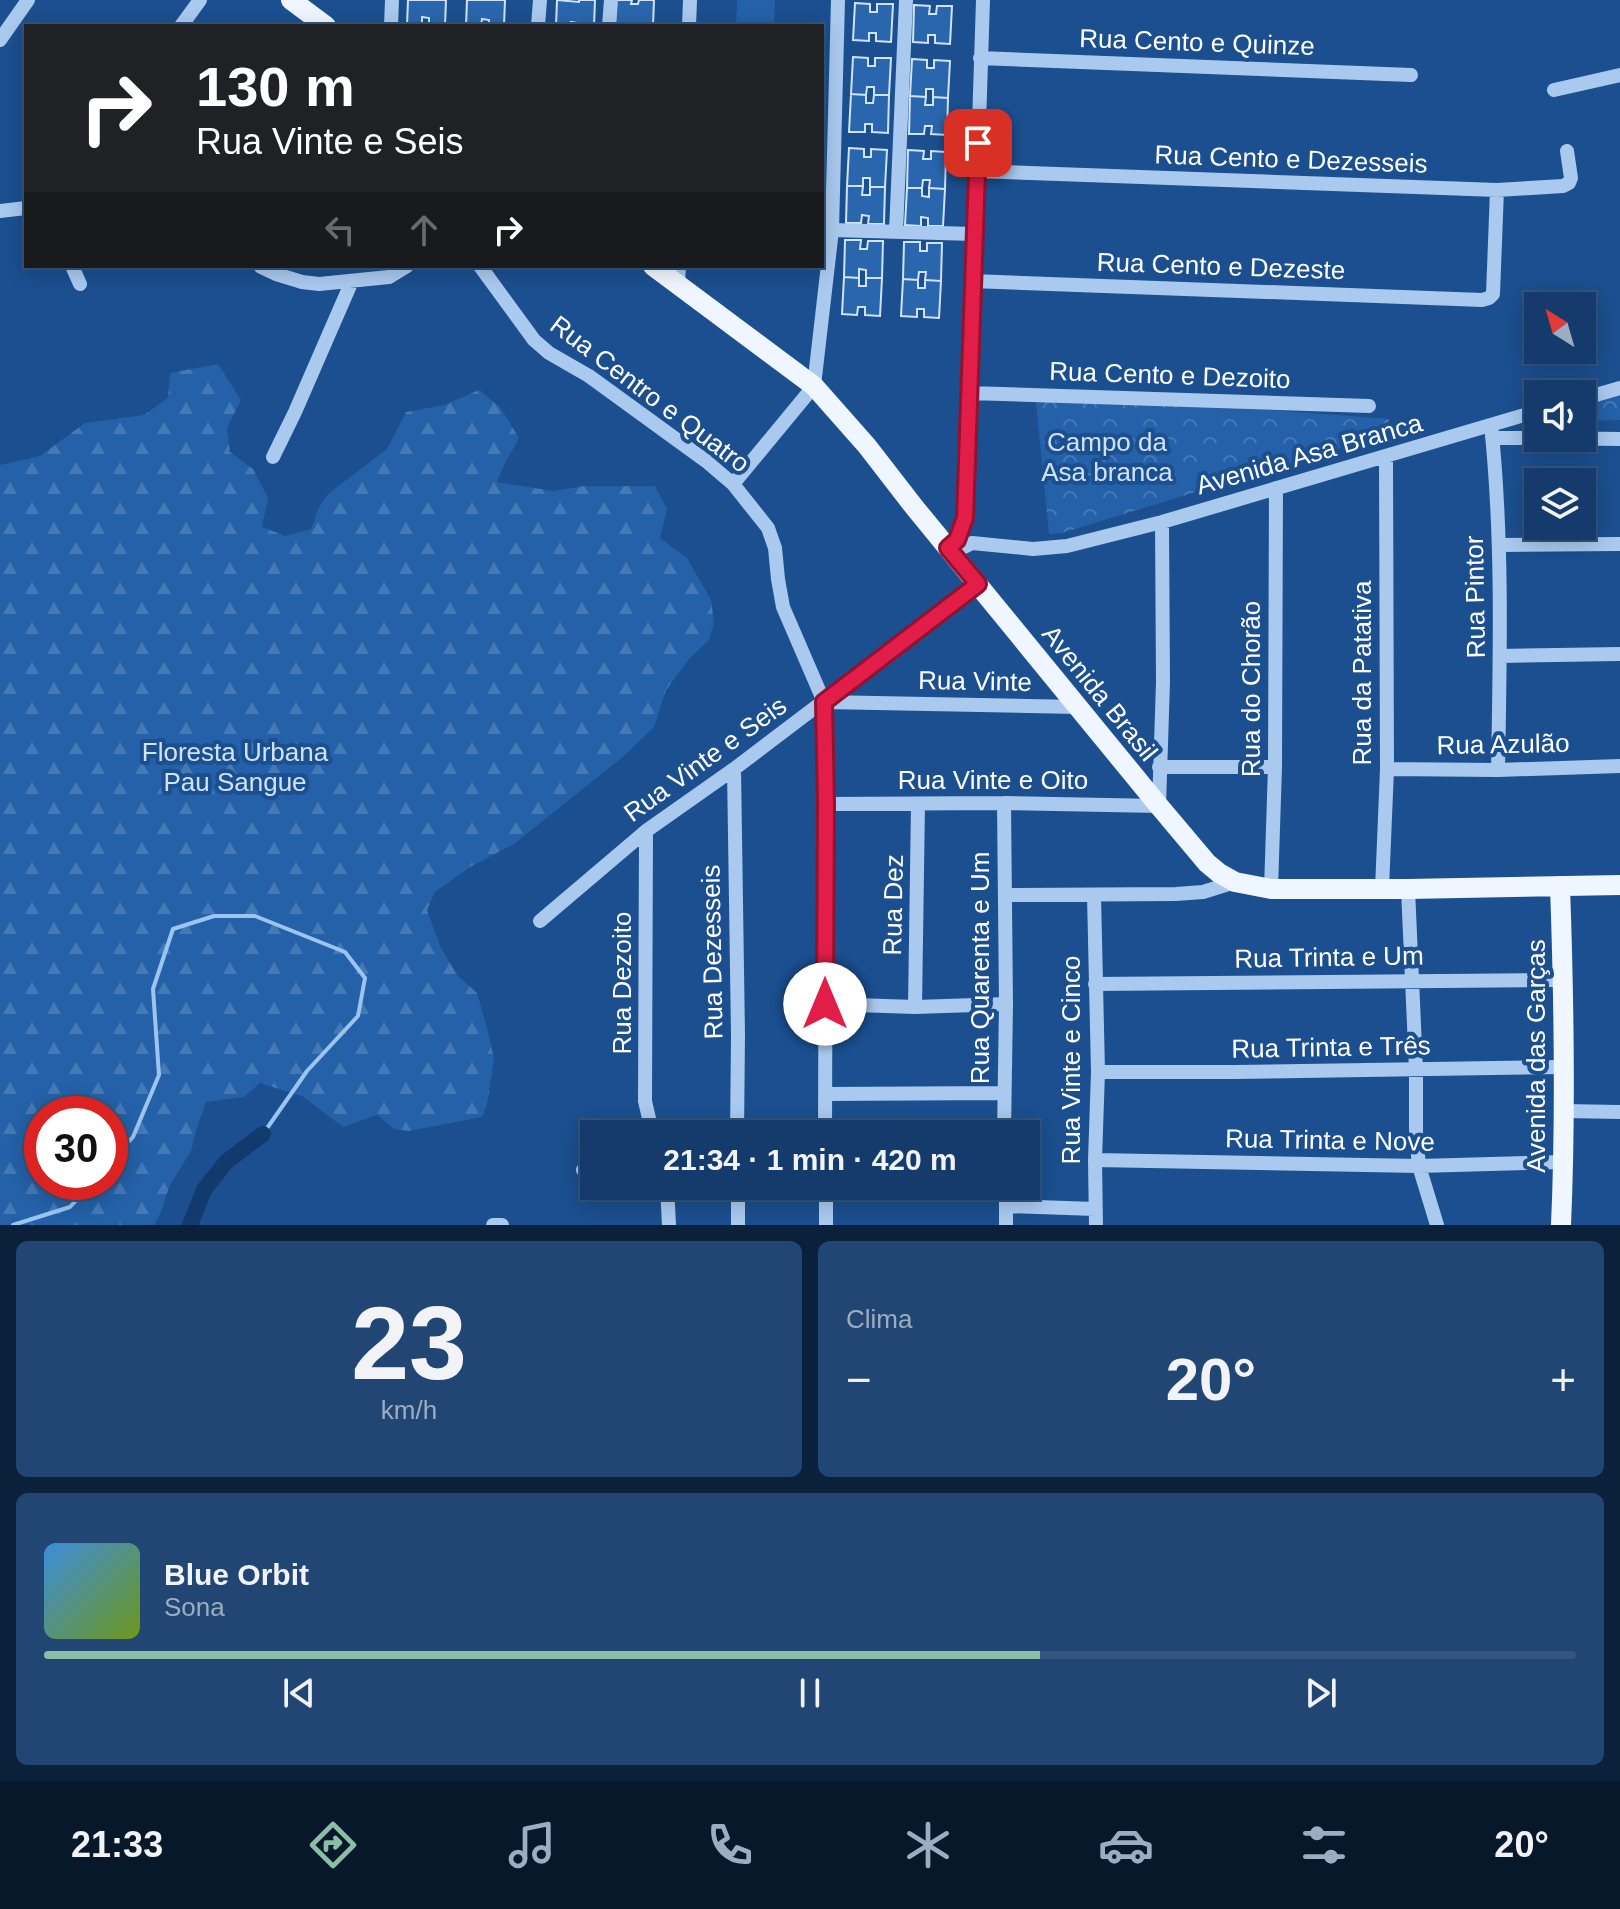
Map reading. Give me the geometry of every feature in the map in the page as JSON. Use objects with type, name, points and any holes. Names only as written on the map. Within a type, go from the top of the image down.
[{"type":"main road","points":[[291,0],[323,24]]},
{"type":"main road","name":"Avenida Brasil","points":[[659,268],[678,275],[814,386],[867,446],[1159,806],[1219,873],[1235,882],[1271,889],[1620,885]]},
{"type":"main road","name":"Avenida das Garças","points":[[1560,886],[1564,980],[1561,1225]]},
{"type":"street","points":[[0,40],[28,0]]},
{"type":"street","points":[[182,24],[200,0]]},
{"type":"street","points":[[391,24],[392,0]]},
{"type":"street","points":[[538,24],[540,0]]},
{"type":"street","points":[[609,24],[611,0]]},
{"type":"street","points":[[689,24],[690,0]]},
{"type":"street","points":[[733,484],[814,386],[832,230],[829,41],[838,0]]},
{"type":"street","points":[[896,232],[906,0]]},
{"type":"street","points":[[950,550],[965,518],[983,0]]},
{"type":"street","name":"Rua Cento e Quinze","points":[[980,58],[1411,75]]},
{"type":"street","points":[[1554,90],[1620,75]]},
{"type":"street","name":"Rua Cento e Dezesseis","points":[[977,171],[1497,190],[1563,186],[1569,183],[1567,151]]},
{"type":"street","name":"Rua Cento e Dezeste","points":[[972,281],[1482,300],[1493,294],[1497,190]]},
{"type":"street","points":[[0,211],[24,208]]},
{"type":"street","points":[[832,230],[974,234]]},
{"type":"street","points":[[73,268],[80,284]]},
{"type":"street","points":[[263,268],[302,282],[319,284],[389,277],[404,268]]},
{"type":"street","name":"Rua Centro e Quatro","points":[[481,268],[534,340],[706,461],[733,484],[768,528],[775,548],[783,607],[824,702]]},
{"type":"street","points":[[273,457],[352,281]]},
{"type":"street","points":[[1596,395],[1620,388]]},
{"type":"street","name":"Rua Cento e Dezoito","points":[[969,393],[1369,406]]},
{"type":"street","name":"Avenida Asa Branca","points":[[950,550],[972,543],[1033,549],[1067,546],[1162,522],[1386,457],[1492,431],[1524,417]]},
{"type":"street","points":[[1492,431],[1524,436]]},
{"type":"street","name":"Rua Pintor","points":[[1492,431],[1500,545],[1498,770]]},
{"type":"street","points":[[1596,439],[1620,439]]},
{"type":"street","name":"Rua da Patativa","points":[[1382,889],[1387,769],[1386,457]]},
{"type":"street","name":"Rua do Chorão","points":[[1271,889],[1275,767],[1276,488]]},
{"type":"street","points":[[1159,806],[1163,682],[1162,522]]},
{"type":"street","points":[[1500,545],[1620,544]]},
{"type":"street","name":"Rua Vinte e Seis","points":[[540,921],[646,831],[734,769],[978,584]]},
{"type":"street","points":[[1500,656],[1620,654]]},
{"type":"street","points":[[824,702],[825,1120]]},
{"type":"street","name":"Rua Vinte","points":[[824,702],[1077,707]]},
{"type":"street","name":"Rua Azulão","points":[[1387,769],[1498,770],[1620,766]]},
{"type":"street","points":[[1159,767],[1275,767]]},
{"type":"street","name":"Rua Dezesseis","points":[[734,769],[737,1120]]},
{"type":"street","name":"Rua Quarenta e Um","points":[[1004,803],[1004,1120]]},
{"type":"street","name":"Rua Vinte e Oito","points":[[826,804],[1159,806]]},
{"type":"street","name":"Rua Dez","points":[[915,1007],[918,804]]},
{"type":"street","name":"Rua Dezoito","points":[[646,831],[645,1101],[649,1120]]},
{"type":"street","points":[[1005,895],[1203,892],[1235,882]]},
{"type":"street","points":[[1408,889],[1416,1135],[1419,1166],[1437,1225]]},
{"type":"street","name":"Rua Vinte e Cinco","points":[[1094,895],[1098,1072],[1096,1225]]},
{"type":"street","name":"Rua Trinta e Um","points":[[1095,984],[1564,980]]},
{"type":"street","points":[[825,1004],[915,1007],[1006,1004]]},
{"type":"street","name":"Rua Trinta e Três","points":[[1098,1072],[1564,1067]]},
{"type":"street","points":[[826,1094],[1003,1093]]},
{"type":"street","points":[[1564,1111],[1620,1112]]},
{"type":"street","name":"Rua Trinta e Nove","points":[[1095,1160],[1419,1166],[1564,1162]]},
{"type":"street","points":[[668,1200],[669,1225]]},
{"type":"street","points":[[738,1200],[738,1225]]},
{"type":"street","points":[[826,1200],[826,1225]]},
{"type":"street","points":[[1006,1200],[1006,1225]]},
{"type":"street","points":[[1006,1206],[1095,1209]]},
{"type":"street","points":[[493,1225],[502,1225]]},
{"type":"green space","points":[[737,0],[775,0],[774,24],[736,24]]},
{"type":"green space","name":"Floresta Urbana Pau Sangue","points":[[218,364],[241,400],[227,428],[230,452],[253,469],[268,498],[262,527],[285,536],[311,529],[319,507],[328,494],[387,449],[406,412],[444,405],[479,390],[500,407],[519,438],[497,482],[553,491],[584,486],[655,486],[667,509],[660,538],[687,558],[711,600],[714,623],[709,640],[690,658],[666,690],[654,727],[624,756],[514,844],[470,867],[435,892],[427,910],[441,948],[457,975],[477,993],[494,1059],[482,1117],[409,1131],[394,1129],[377,1115],[343,1127],[302,1096],[260,1083],[244,1097],[206,1102],[191,1151],[169,1187],[154,1225],[0,1225],[0,465],[40,456],[85,423],[144,415],[168,398],[170,373]]},
{"type":"green space","points":[[1620,389],[1620,420],[1596,421],[1596,397]]},
{"type":"green space","name":"Campo da Asa branca","points":[[1035,392],[1389,419],[1389,433],[1062,533],[1049,534]]},
{"type":"building","points":[[408,0],[446,0],[445,24],[429,24],[429,18],[422,17],[422,24],[407,24]]},
{"type":"building","points":[[467,0],[505,0],[504,24],[489,24],[489,20],[482,19],[481,24],[466,24]]},
{"type":"building","points":[[557,0],[595,0],[594,24],[556,24]]},
{"type":"building","points":[[616,0],[632,0],[631,4],[638,4],[639,0],[654,0],[653,24],[615,24]]},
{"type":"building","points":[[855,3],[870,4],[870,12],[877,12],[877,4],[893,4],[891,42],[876,41],[876,33],[869,33],[869,41],[853,40]]},
{"type":"building","points":[[914,5],[930,6],[929,14],[936,14],[937,6],[952,6],[950,44],[935,43],[935,35],[928,35],[928,43],[913,42]]},
{"type":"building","points":[[853,57],[868,58],[868,66],[875,66],[875,58],[891,58],[889,95],[874,95],[874,87],[867,87],[866,95],[851,94]]},
{"type":"building","points":[[912,59],[927,60],[927,68],[934,68],[934,60],[950,61],[948,98],[933,97],[933,89],[926,89],[926,97],[910,96]]},
{"type":"building","points":[[851,94],[866,95],[866,103],[873,103],[874,95],[889,95],[888,133],[872,132],[872,124],[865,124],[865,132],[849,132]]},
{"type":"building","points":[[910,96],[926,97],[925,105],[933,105],[933,97],[948,98],[947,135],[931,134],[932,126],[925,126],[924,134],[909,134]]},
{"type":"building","points":[[849,148],[864,149],[864,157],[871,157],[871,149],[887,150],[885,187],[870,187],[870,178],[863,178],[863,186],[847,186]]},
{"type":"building","points":[[908,150],[924,151],[923,159],[931,159],[931,151],[946,152],[945,189],[929,188],[930,180],[923,180],[922,188],[907,188]]},
{"type":"building","points":[[847,186],[863,186],[862,195],[870,195],[870,187],[885,187],[884,224],[868,224],[869,216],[862,215],[861,223],[846,223]]},
{"type":"building","points":[[907,188],[922,188],[922,196],[929,197],[929,188],[945,189],[943,226],[928,226],[928,218],[921,217],[921,226],[905,225]]},
{"type":"building","points":[[845,240],[861,240],[860,249],[867,249],[868,241],[883,241],[882,278],[866,278],[866,270],[859,269],[859,278],[844,277]]},
{"type":"building","points":[[904,242],[920,242],[920,251],[927,251],[927,243],[942,243],[941,281],[925,280],[926,272],[919,272],[918,280],[903,279]]},
{"type":"building","points":[[844,277],[859,278],[859,286],[866,286],[866,278],[882,278],[880,316],[865,315],[865,307],[858,307],[857,315],[842,314]]},
{"type":"building","points":[[903,279],[918,280],[918,288],[925,288],[925,280],[941,281],[939,318],[924,317],[924,309],[917,309],[917,317],[901,316]]},
{"type":"waterway","points":[[128,1142],[159,1075],[153,989],[173,929],[214,916],[255,916],[345,952],[365,978],[358,1016],[307,1071],[263,1134]]},
{"type":"waterway","points":[[190,1225],[204,1190],[226,1162],[263,1134]]},
{"type":"waterway","points":[[13,1225],[70,1207],[76,1200]]},
{"type":"route","points":[[825,1004],[824,702],[978,584],[948,548],[957,540],[965,518],[967,496],[978,143]]}]
